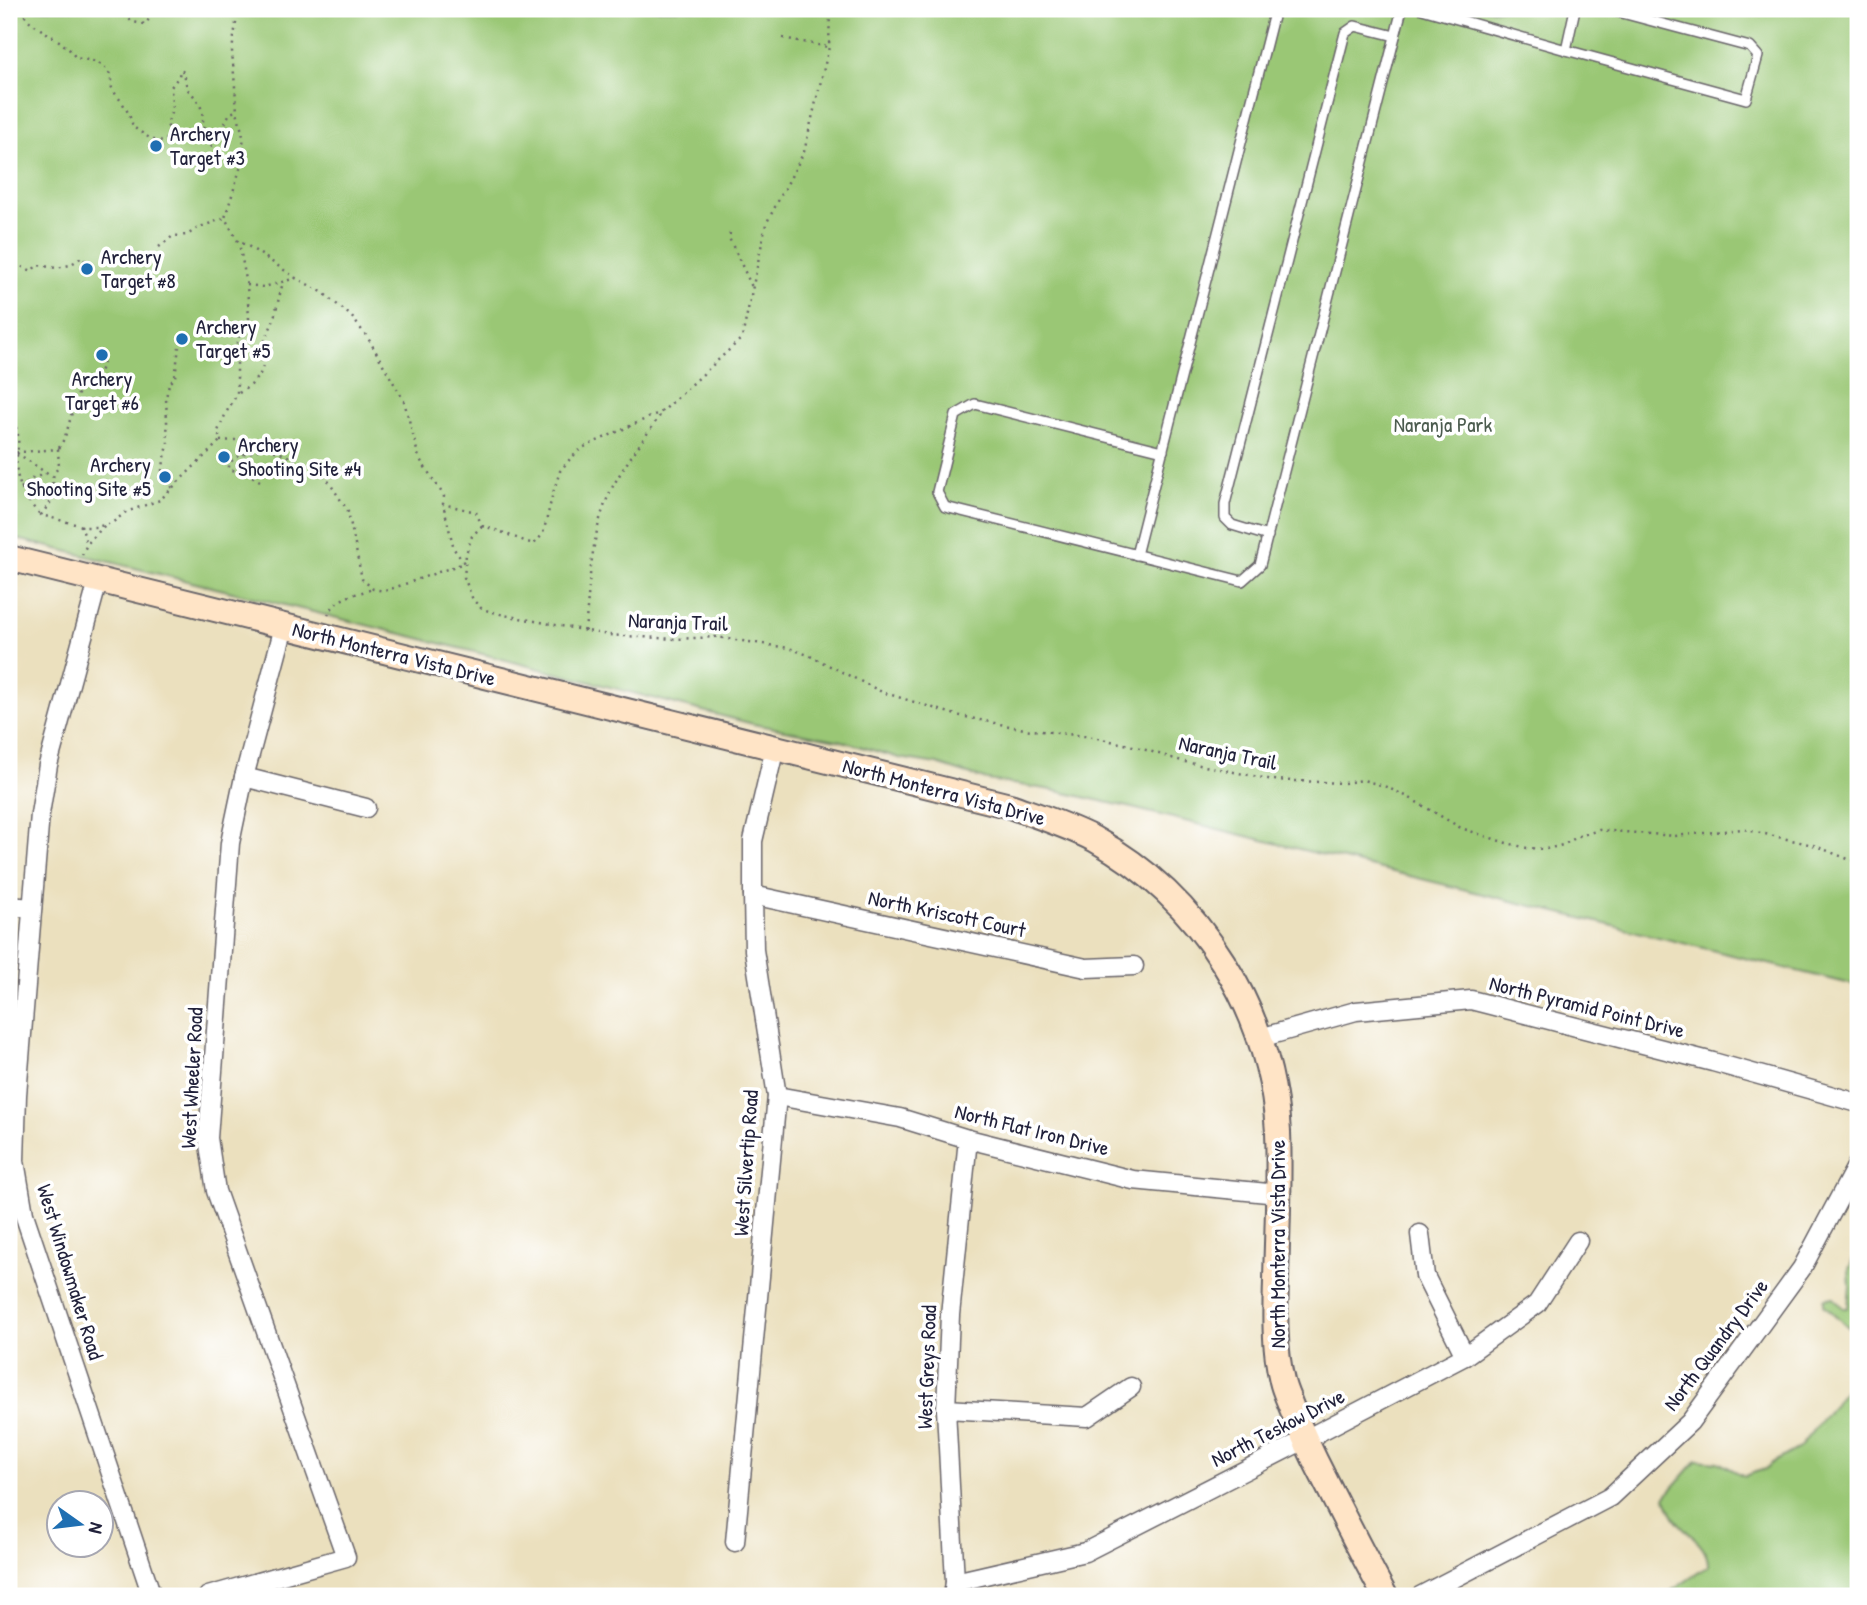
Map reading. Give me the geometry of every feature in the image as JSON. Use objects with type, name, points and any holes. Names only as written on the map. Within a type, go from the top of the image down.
[{"type":"street","name":"North Monterra Vista Drive","points":[[9,558],[1010,806],[1094,839],[1135,866],[1166,892],[1195,922],[1244,999],[1260,1038],[1273,1090],[1278,1132],[1275,1305],[1276,1349],[1282,1384],[1304,1440],[1385,1596]]},
{"type":"street","name":"West Windowmaker Road","points":[[98,581],[48,765],[40,814],[15,1161],[24,1214],[152,1596]]},
{"type":"street","name":"West Wheeler Road","points":[[208,1596],[346,1556],[216,1191],[208,1138],[230,843],[244,777],[284,627]]},
{"type":"street","name":"West Silvertip Road","points":[[735,1542],[777,1096],[754,950],[753,895],[753,841],[775,747]]},
{"type":"street","points":[[244,777],[366,808]]},
{"type":"street","name":"North Kriscott Court","points":[[753,895],[1086,968],[1134,966]]},
{"type":"street","points":[[9,906],[32,908]]},
{"type":"street","name":"North Pyramid Point Drive","points":[[1260,1038],[1356,1011],[1471,1000],[1858,1102]]},
{"type":"street","name":"North Flat Iron Drive","points":[[777,1096],[900,1118],[968,1139],[1133,1180],[1278,1194]]},
{"type":"street","name":"West Greys Road","points":[[954,1589],[946,1409],[950,1315],[968,1139]]},
{"type":"street","name":"North Quandry Drive","points":[[1420,1596],[1610,1497],[1690,1422],[1802,1268],[1858,1163]]},
{"type":"street","points":[[1420,1234],[1425,1276],[1465,1356]]},
{"type":"street","name":"North Teskow Drive","points":[[954,1589],[1085,1552],[1465,1356],[1537,1304],[1578,1241]]},
{"type":"street","points":[[946,1409],[1087,1417],[1131,1387]]},
{"type":"lane","points":[[1136,555],[1275,9]]},
{"type":"lane","points":[[1163,451],[975,404],[956,415],[937,492],[945,507],[1242,581],[1260,565],[1402,9]]},
{"type":"lane","points":[[1422,9],[1746,99],[1758,56],[1750,47],[1607,9]]},
{"type":"lane","points":[[1566,50],[1575,9]]},
{"type":"lane","points":[[1268,536],[1232,525],[1225,518],[1225,504],[1345,33],[1354,26],[1395,36]]},
{"type":"path","points":[[22,9],[24,15],[65,45],[76,58],[89,59],[104,67],[110,75],[112,90],[120,97],[130,114],[133,127],[156,141],[166,141],[169,135],[167,125],[172,110],[171,87],[180,70],[184,72],[187,89],[198,99],[204,113],[203,133],[208,145],[212,146],[218,140],[230,113],[237,111]]},
{"type":"path","points":[[120,9],[132,22],[146,24],[150,17],[149,9]]},
{"type":"path","points":[[237,394],[237,340],[249,319],[247,285],[239,243],[225,218],[244,156],[232,51],[238,9]]},
{"type":"path","points":[[585,631],[599,521],[613,487],[663,411],[742,338],[766,224],[804,152],[829,47],[830,9]]},
{"type":"path","points":[[783,38],[829,47]]},
{"type":"path","points":[[159,247],[173,236],[187,235],[225,218]]},
{"type":"path","points":[[730,233],[729,239],[752,288]]},
{"type":"path","name":"Naranja Trail","points":[[239,243],[245,244],[321,292],[351,316],[368,338],[404,401],[419,458],[444,496],[443,505],[454,549],[464,563],[464,578],[473,600],[482,609],[608,635],[674,639],[716,637],[789,648],[882,692],[956,715],[1024,729],[1093,737],[1185,762],[1273,780],[1344,783],[1363,780],[1408,797],[1461,828],[1527,848],[1546,849],[1563,845],[1579,836],[1599,830],[1675,836],[1743,829],[1813,845],[1858,863]]},
{"type":"path","points":[[9,261],[32,271],[37,265],[57,268],[70,265],[82,257],[85,261]]},
{"type":"path","points":[[247,285],[264,287],[296,278]]},
{"type":"path","points":[[220,441],[218,431],[237,394],[251,385],[260,374],[263,366],[260,352],[273,322],[283,282]]},
{"type":"path","points":[[172,488],[163,480],[162,470],[169,445],[166,397],[169,385],[175,377],[179,347]]},
{"type":"path","points":[[41,515],[53,499],[52,477],[59,467],[58,449],[65,439],[80,388],[86,380],[96,378],[101,372],[103,362]]},
{"type":"path","points":[[482,526],[534,544],[543,534],[560,471],[570,459],[582,448],[663,411]]},
{"type":"path","points":[[9,415],[16,424],[19,439],[17,472],[21,488],[31,506],[41,515],[81,525],[96,527],[112,523],[126,512],[160,500],[220,441],[256,443],[297,460],[323,473],[348,511],[362,579],[373,589]]},
{"type":"path","points":[[260,481],[229,469],[229,464],[233,458],[265,447]]},
{"type":"path","points":[[9,453],[58,449]]},
{"type":"path","points":[[17,453],[52,477]]},
{"type":"path","points":[[21,488],[33,478],[47,474]]},
{"type":"path","points":[[443,505],[476,512],[482,526]]},
{"type":"path","points":[[81,525],[87,544]]},
{"type":"path","points":[[81,558],[87,544],[105,525]]},
{"type":"path","points":[[326,618],[332,606],[342,599],[373,589],[385,591],[464,563],[472,536],[482,526]]},
{"type":"green space","name":"Naranja Park","points":[[9,9],[1858,9],[1858,986],[1132,808],[1052,790],[987,780],[937,764],[899,758],[842,741],[753,724],[9,537]]},
{"type":"green space","points":[[1858,1249],[1856,1334],[1824,1305],[1824,1299],[1833,1297],[1843,1308],[1848,1308],[1849,1269]]},
{"type":"green space","points":[[1858,1374],[1858,1596],[1664,1596],[1708,1566],[1705,1552],[1675,1518],[1665,1497],[1697,1460],[1718,1462],[1744,1476],[1765,1469],[1799,1448]]},
{"type":"place","name":"Archery Target #3","points":[[156,146]]},
{"type":"place","name":"Archery Target #8","points":[[87,269]]},
{"type":"place","name":"Archery Target #5","points":[[182,339]]},
{"type":"place","name":"Archery Target #6","points":[[102,355]]},
{"type":"place","name":"Archery Shooting Site #4","points":[[224,457]]},
{"type":"place","name":"Archery Shooting Site #5","points":[[165,477]]}]
